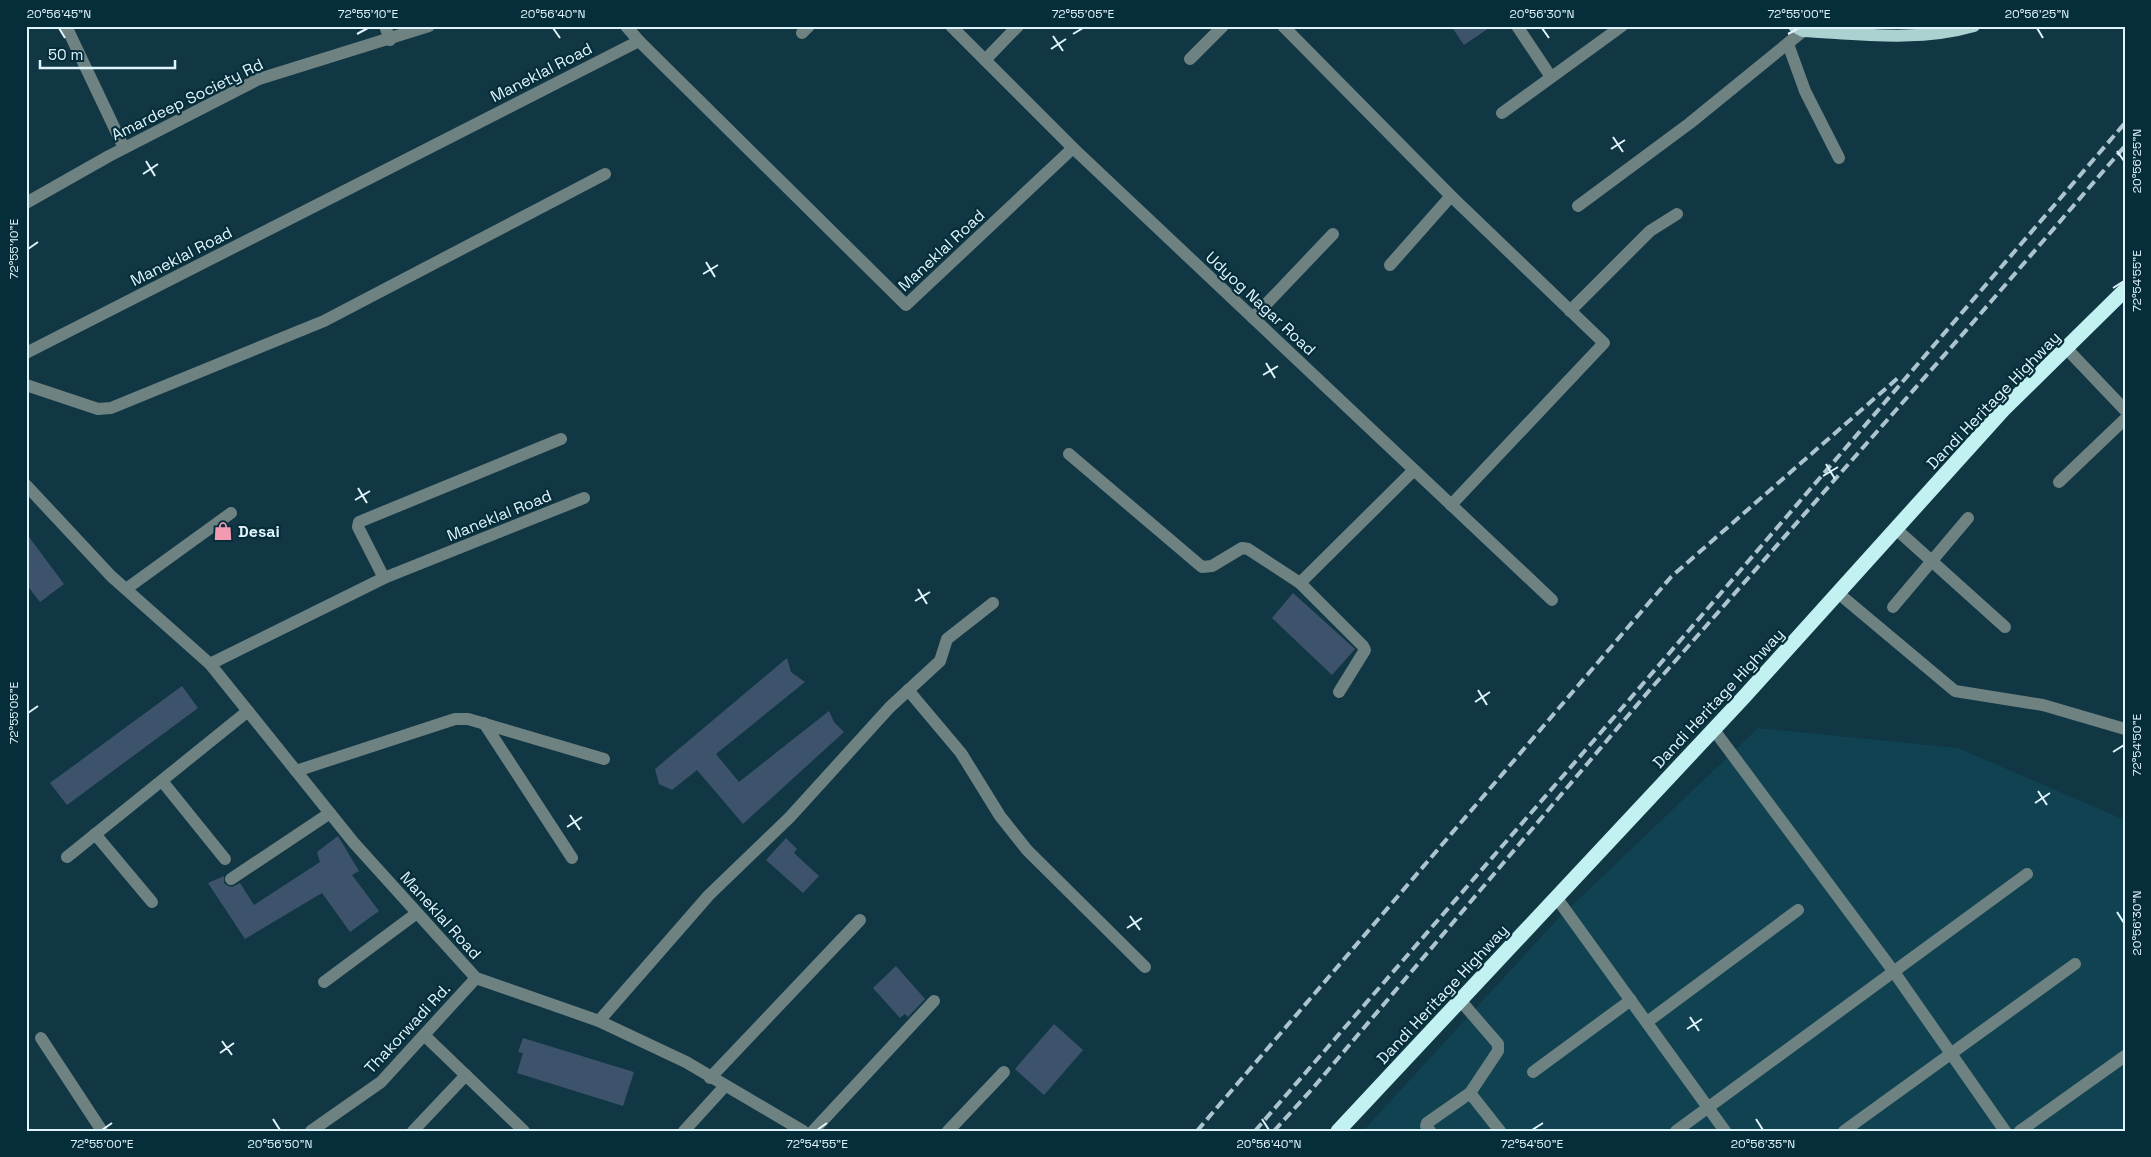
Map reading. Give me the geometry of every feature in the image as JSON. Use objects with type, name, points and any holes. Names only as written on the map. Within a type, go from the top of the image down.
[{"type":"highway","name":"Dandi Heritage Highway","points":[[1338,1131],[1714,730],[2003,410],[2125,290]]},
{"type":"main road","points":[[1799,29],[1840,30],[1908,36],[1974,26]]},
{"type":"street","points":[[66,26],[124,148]]},
{"type":"street","points":[[385,26],[390,40]]},
{"type":"street","name":"Amardeep Society Rd","points":[[26,203],[124,148],[260,79],[390,40],[429,26]]},
{"type":"street","points":[[626,26],[639,41]]},
{"type":"street","name":"Udyog Nagar Road","points":[[951,26],[1073,148],[1552,600]]},
{"type":"street","points":[[985,60],[1018,26]]},
{"type":"street","points":[[1190,59],[1223,26]]},
{"type":"street","points":[[1283,26],[1451,196],[1604,343],[1451,505]]},
{"type":"street","points":[[1517,26],[1551,77]]},
{"type":"street","points":[[1502,113],[1622,26]]},
{"type":"street","points":[[1578,206],[1690,123],[1788,44],[1799,29]]},
{"type":"street","name":"Maneklal Road","points":[[26,353],[639,41],[906,305],[1073,148]]},
{"type":"street","points":[[1788,44],[1804,91],[1839,158]]},
{"type":"street","points":[[26,385],[98,409],[111,408],[324,321],[605,174]]},
{"type":"street","points":[[1390,265],[1451,196]]},
{"type":"street","points":[[1570,311],[1650,231],[1677,214]]},
{"type":"street","points":[[1253,318],[1333,234]]},
{"type":"street","points":[[2066,348],[2125,410]]},
{"type":"street","points":[[2059,482],[2125,419]]},
{"type":"street","points":[[384,578],[358,526],[359,522],[561,439]]},
{"type":"street","points":[[1069,454],[1202,567],[1212,566],[1242,548],[1300,584],[1363,646],[1364,650],[1339,692]]},
{"type":"street","points":[[1300,584],[1414,470]]},
{"type":"street","name":"Maneklal Road","points":[[26,485],[126,589],[210,664],[330,813],[476,978],[599,1021],[686,1062],[802,1131]]},
{"type":"street","name":"Maneklal Road","points":[[210,664],[384,578],[584,498]]},
{"type":"street","points":[[126,589],[231,514]]},
{"type":"street","points":[[1893,607],[1968,518]]},
{"type":"street","points":[[1896,529],[2005,627]]},
{"type":"street","points":[[1838,593],[1955,691],[2048,706],[2125,730]]},
{"type":"street","points":[[599,1021],[703,902],[790,817],[884,713],[940,661],[950,636],[993,603]]},
{"type":"street","points":[[908,690],[961,753],[1000,816],[1027,850],[1145,967]]},
{"type":"street","points":[[67,857],[248,711]]},
{"type":"street","points":[[296,771],[455,719],[468,719],[484,723],[604,759]]},
{"type":"street","points":[[484,723],[572,858]]},
{"type":"street","points":[[1714,730],[1894,972],[2004,1131]]},
{"type":"street","points":[[162,781],[225,859]]},
{"type":"street","points":[[231,879],[330,813]]},
{"type":"street","points":[[95,834],[152,902]]},
{"type":"street","points":[[1676,1131],[2027,874]]},
{"type":"street","points":[[1556,898],[1725,1131]]},
{"type":"street","points":[[1647,1022],[1798,910]]},
{"type":"street","points":[[324,982],[417,913]]},
{"type":"street","points":[[710,1078],[860,920]]},
{"type":"street","points":[[1844,1131],[2076,964]]},
{"type":"street","name":"Thakorwadi Rd.","points":[[311,1131],[381,1082],[476,978]]},
{"type":"street","points":[[1430,1131],[1426,1126],[1427,1123],[1470,1093],[1498,1051],[1498,1044],[1460,1000]]},
{"type":"street","points":[[1533,1072],[1631,1000]]},
{"type":"street","points":[[812,1131],[934,1001]]},
{"type":"street","points":[[424,1035],[524,1131]]},
{"type":"street","points":[[41,1038],[102,1131]]},
{"type":"street","points":[[2020,1131],[2125,1056]]},
{"type":"street","points":[[948,1131],[1004,1072]]},
{"type":"street","points":[[413,1131],[466,1075]]},
{"type":"street","points":[[684,1131],[725,1086]]},
{"type":"street","points":[[1470,1093],[1500,1131]]},
{"type":"shaded area","points":[[1758,728],[1958,748],[2125,820],[2125,1131],[1363,1131],[1556,921]]},
{"type":"building","points":[[1451,26],[1492,26],[1464,45]]},
{"type":"building","points":[[26,533],[64,584],[40,602],[26,584]]},
{"type":"building","points":[[1293,593],[1355,649],[1332,675],[1272,618]]},
{"type":"building","points":[[787,658],[791,672],[805,682],[716,754],[739,782],[829,711],[834,722],[844,732],[743,824],[697,770],[672,790],[659,784],[655,769]]},
{"type":"building","points":[[182,686],[198,708],[67,805],[50,783]]},
{"type":"building","points":[[338,836],[359,871],[352,875],[379,911],[350,932],[322,893],[245,939],[208,883],[224,876],[224,883],[228,886],[232,887],[240,883],[254,905],[320,862],[317,852]]},
{"type":"building","points":[[786,838],[797,849],[794,853],[819,876],[803,893],[766,860]]},
{"type":"building","points":[[896,966],[925,999],[908,1017],[905,1014],[900,1018],[873,988]]},
{"type":"building","points":[[1054,1024],[1083,1050],[1044,1095],[1015,1069]]},
{"type":"building","points":[[523,1038],[634,1072],[623,1106],[517,1073],[523,1053],[518,1052]]},
{"type":"railway","points":[[1255,1131],[2125,123]]},
{"type":"railway","points":[[1274,1131],[1313,1088],[1648,692],[1969,327],[2125,146]]},
{"type":"railway","points":[[1197,1131],[1671,577],[1899,377]]},
{"type":"place","name":"Desai","points":[[223,531]]}]
